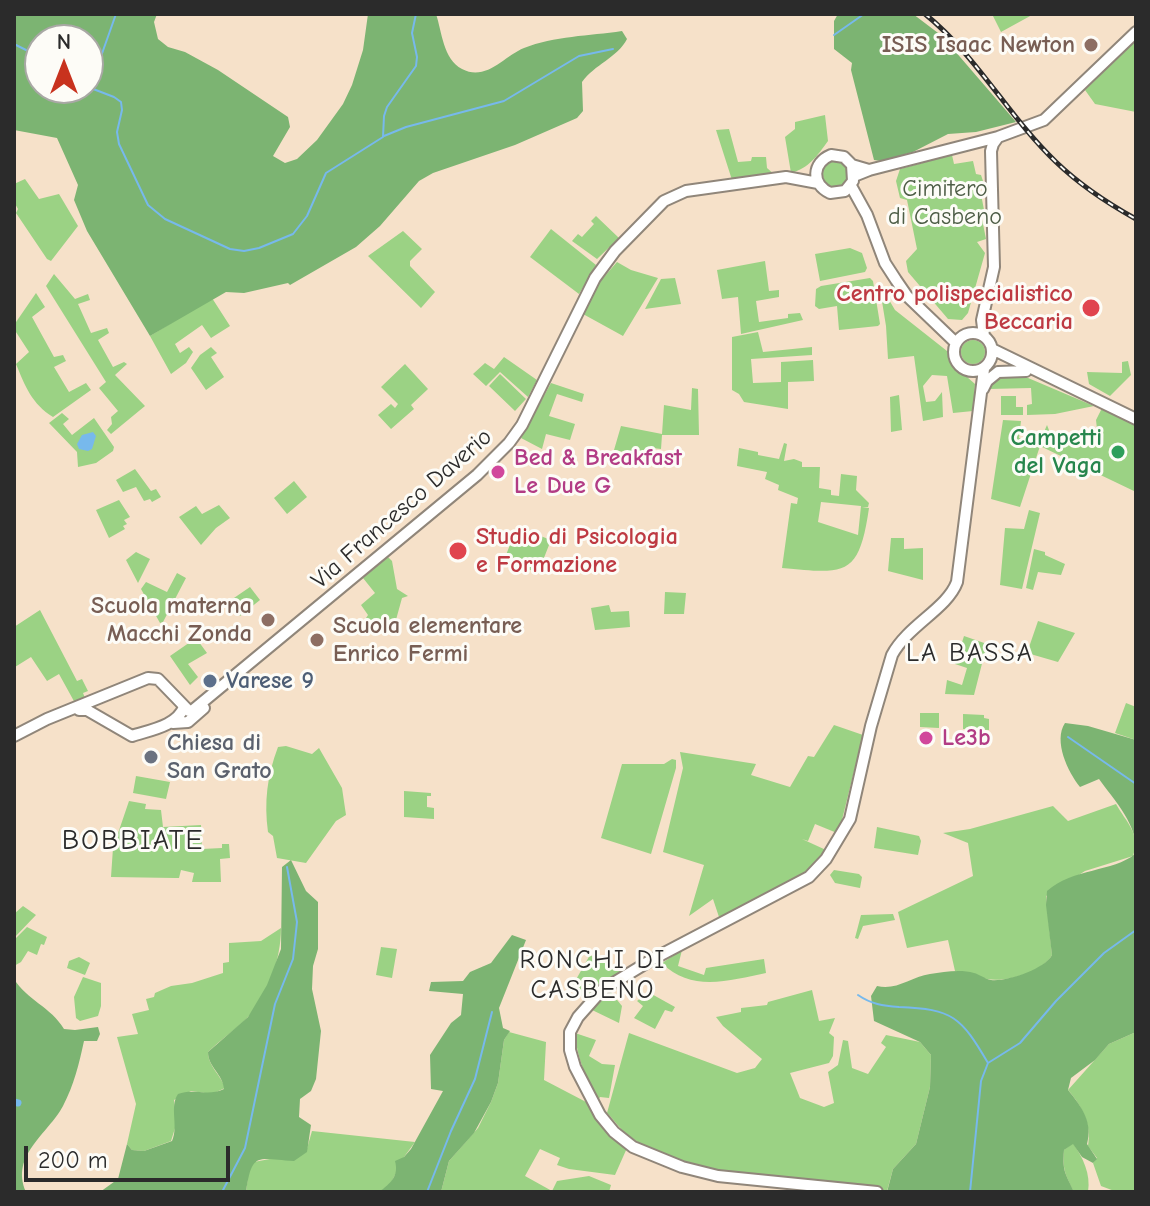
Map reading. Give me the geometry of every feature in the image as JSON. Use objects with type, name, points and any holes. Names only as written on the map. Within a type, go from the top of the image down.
[{"type":"street","points":[[838,193],[852,175],[998,137],[1044,120],[1136,32]]},
{"type":"street","points":[[998,137],[991,151],[994,267],[982,320],[984,336],[992,349],[1032,372],[1136,419]]},
{"type":"street","points":[[862,205],[838,193],[830,193],[818,183],[815,174],[817,165],[825,157],[838,155],[846,158],[885,263],[907,296],[956,343]]},
{"type":"street","name":"Via Francesco Daverio","points":[[167,724],[218,690],[477,475],[514,438],[595,278],[615,251],[657,206],[686,191],[791,177],[817,165]]},
{"type":"street","name":"Via Francesco Daverio","points":[[791,177],[818,183]]},
{"type":"street","points":[[980,395],[976,382],[955,357],[956,343],[968,334],[984,336]]},
{"type":"street","points":[[877,1192],[707,1174],[633,1147],[614,1132],[590,1099],[575,1067],[570,1050],[570,1032],[588,1003],[602,990],[653,959],[809,877],[845,831],[892,655],[905,634],[946,599],[957,582],[980,395],[992,349]]},
{"type":"street","points":[[968,371],[1005,363],[1032,372]]},
{"type":"street","points":[[980,395],[987,381],[998,372],[1032,372]]},
{"type":"street","points":[[14,736],[148,678],[158,679],[186,709]]},
{"type":"street","name":"Via Francesco Daverio","points":[[167,724],[188,722],[218,690]]},
{"type":"street","points":[[69,711],[87,710],[132,736],[167,724]]},
{"type":"green space","points":[[14,14],[157,14],[154,22],[158,39],[168,47],[185,52],[218,70],[288,117],[290,127],[273,156],[285,163],[297,159],[317,140],[343,104],[363,50],[368,14],[436,14],[451,59],[471,72],[487,70],[524,48],[547,41],[622,31],[627,39],[618,51],[582,82],[583,111],[577,118],[419,181],[380,226],[356,247],[290,285],[244,293],[226,292],[150,336],[87,231],[74,200],[78,185],[57,138],[14,130]]},
{"type":"green space","points":[[838,14],[913,14],[942,36],[1016,122],[976,132],[948,134],[913,152],[874,160],[851,70],[852,63],[834,49],[834,21]]},
{"type":"green space","points":[[992,14],[1032,14],[1032,15],[1001,32]]},
{"type":"green space","points":[[1136,40],[1136,112],[1095,104],[1085,90]]},
{"type":"green space","points":[[825,115],[828,141],[808,165],[791,173],[785,137],[795,129],[795,122]]},
{"type":"green space","points":[[729,129],[738,162],[751,161],[752,157],[766,157],[767,168],[775,175],[758,174],[757,177],[732,180],[716,130]]},
{"type":"green space","name":"Cimitero di Casbeno","points":[[952,155],[954,164],[973,161],[976,174],[981,175],[984,184],[980,189],[986,239],[977,242],[985,253],[968,313],[962,320],[948,319],[908,272],[906,261],[917,249],[907,200],[900,198],[896,181],[900,169]]},
{"type":"green space","points":[[836,161],[845,165],[849,174],[845,183],[836,187],[827,183],[823,174],[827,165]]},
{"type":"green space","points":[[25,179],[39,199],[59,194],[78,226],[51,261],[16,213],[14,184]]},
{"type":"green space","points":[[596,216],[619,238],[597,259],[572,241],[578,234],[582,237],[594,224],[591,221]]},
{"type":"green space","points":[[551,229],[596,265],[579,294],[530,257]]},
{"type":"green space","points":[[403,231],[422,249],[410,261],[410,266],[435,292],[421,308],[368,256]]},
{"type":"green space","points":[[850,248],[862,253],[867,268],[865,272],[820,281],[815,254]]},
{"type":"green space","points":[[765,261],[769,291],[779,290],[779,297],[756,301],[759,322],[800,313],[803,320],[741,334],[738,297],[722,299],[717,270]]},
{"type":"green space","points":[[617,262],[658,278],[623,336],[583,314],[597,285]]},
{"type":"green space","points":[[54,274],[75,299],[88,294],[90,300],[78,304],[91,333],[107,328],[109,333],[98,340],[113,367],[124,362],[127,364],[115,375],[145,406],[111,434],[107,430],[112,424],[111,417],[118,411],[99,388],[106,382],[46,286]]},
{"type":"green space","points":[[675,278],[681,304],[645,309],[661,279]]},
{"type":"green space","points":[[870,278],[873,281],[878,326],[839,330],[837,306],[819,309],[815,306],[816,289],[821,286]]},
{"type":"green space","points":[[879,283],[895,310],[947,351],[950,362],[975,384],[973,411],[953,413],[947,376],[932,375],[923,386],[926,402],[935,401],[942,392],[943,417],[923,421],[914,356],[888,359]]},
{"type":"green space","points":[[36,293],[45,307],[32,317],[54,357],[63,355],[66,361],[54,367],[69,392],[86,383],[91,390],[53,417],[34,400],[16,364],[29,352],[14,325]]},
{"type":"green space","points":[[212,298],[230,326],[211,338],[202,325],[175,344],[180,353],[189,347],[193,352],[186,363],[171,374],[150,336]]},
{"type":"green space","points":[[758,332],[763,352],[812,347],[812,355],[751,359],[753,383],[781,382],[781,362],[813,360],[814,381],[788,382],[788,409],[744,402],[732,390],[732,337]]},
{"type":"green space","points":[[973,340],[982,343],[985,352],[982,361],[973,364],[964,361],[961,352],[964,343]]},
{"type":"green space","points":[[211,347],[217,353],[211,357],[224,377],[206,390],[191,368],[200,355]]},
{"type":"green space","points":[[504,357],[537,380],[528,397],[500,372],[486,386],[473,374],[485,363],[494,369]]},
{"type":"green space","points":[[1128,361],[1131,375],[1110,396],[1089,384],[1087,372],[1122,373],[1122,362]]},
{"type":"green space","points":[[405,364],[428,389],[411,405],[414,409],[391,429],[378,415],[391,404],[395,408],[398,404],[381,387]]},
{"type":"green space","points":[[1014,372],[1094,406],[1055,414],[1027,415],[1027,405],[1032,404],[1031,388],[989,389],[997,376]]},
{"type":"green space","points":[[500,374],[526,399],[515,411],[489,386]]},
{"type":"green space","points":[[551,383],[584,394],[582,402],[557,394],[549,416],[575,424],[570,440],[546,434],[542,449],[521,438]]},
{"type":"green space","points":[[692,388],[698,389],[699,435],[662,435],[661,449],[652,448],[651,455],[614,450],[621,426],[662,434],[664,405],[691,410]]},
{"type":"green space","points":[[899,395],[902,430],[891,432],[890,397]]},
{"type":"green space","points":[[1001,396],[1016,396],[1016,407],[1023,407],[1023,415],[1001,415]]},
{"type":"green space","points":[[1102,408],[1136,424],[1136,492],[1040,446],[1020,507],[991,499],[1003,420],[1021,421],[1019,438],[1041,439],[1047,425],[1052,438],[1097,429],[1096,420]]},
{"type":"green space","points":[[62,413],[69,419],[63,424],[72,435],[94,418],[114,447],[113,451],[96,463],[78,467],[77,452],[49,423]]},
{"type":"green space","points":[[784,443],[787,444],[784,461],[794,459],[802,462],[802,467],[820,467],[819,488],[831,490],[831,495],[839,496],[841,474],[857,476],[856,490],[869,503],[868,507],[862,507],[869,508],[860,547],[846,566],[821,571],[782,568],[791,503],[797,504],[798,498],[778,490],[779,485],[765,479],[767,472],[737,466],[739,448],[779,459]],"holes":[[[821,502],[861,506],[858,535],[818,522]]]},
{"type":"green space","points":[[135,469],[151,491],[156,489],[161,497],[152,502],[150,499],[144,501],[136,487],[123,492],[116,480]]},
{"type":"green space","points":[[294,481],[307,497],[287,514],[274,498]]},
{"type":"green space","points":[[119,500],[130,517],[124,520],[127,524],[123,526],[125,529],[109,538],[96,510]]},
{"type":"green space","points":[[219,505],[230,518],[201,545],[179,517],[196,506],[202,514]]},
{"type":"green space","points":[[1029,510],[1040,513],[1022,589],[1000,585],[1005,528],[1024,529]]},
{"type":"green space","points":[[517,527],[551,540],[538,573],[504,560]]},
{"type":"green space","points":[[891,538],[904,538],[904,549],[923,548],[923,580],[888,571]]},
{"type":"green space","points":[[1034,549],[1065,564],[1061,575],[1038,572],[1033,590],[1026,588]]},
{"type":"green space","points":[[136,552],[150,559],[138,583],[126,560]]},
{"type":"green space","points":[[388,557],[392,561],[397,589],[408,596],[402,598],[394,627],[368,623],[368,615],[361,605],[375,593],[363,578]]},
{"type":"green space","points":[[177,573],[186,578],[160,623],[141,589],[146,582],[167,592]]},
{"type":"green space","points":[[250,587],[260,600],[240,616],[231,600]]},
{"type":"green space","points":[[665,592],[686,593],[684,614],[664,614]]},
{"type":"green space","points":[[609,605],[611,612],[629,611],[630,627],[595,630],[591,608]]},
{"type":"green space","points":[[40,610],[77,681],[82,679],[88,691],[83,693],[85,698],[75,703],[59,674],[47,681],[31,657],[14,665],[14,627]]},
{"type":"green space","points":[[1038,621],[1075,633],[1058,662],[1027,653]]},
{"type":"green space","points":[[964,636],[987,644],[974,695],[945,694],[947,680],[962,685],[967,668],[955,664]]},
{"type":"green space","points":[[196,638],[207,653],[188,664],[198,677],[190,685],[170,656]]},
{"type":"green space","points":[[1126,703],[1136,707],[1136,740],[1115,733]]},
{"type":"green space","points":[[920,713],[939,713],[939,728],[920,727]]},
{"type":"green space","points":[[963,714],[984,715],[989,719],[989,730],[963,729]]},
{"type":"green space","points":[[1065,723],[1088,726],[1136,740],[1136,844],[1130,824],[1099,779],[1080,787],[1064,756],[1061,738]]},
{"type":"green space","points":[[834,725],[863,735],[840,828],[837,833],[815,824],[808,841],[802,839],[826,850],[803,874],[720,920],[713,899],[689,916],[704,865],[663,852],[683,768],[680,752],[756,764],[751,775],[790,787],[808,756],[814,757]]},
{"type":"green space","points":[[286,746],[312,754],[319,748],[342,788],[346,815],[336,821],[306,863],[277,858],[273,836],[268,832],[266,810],[271,768],[278,747]]},
{"type":"green space","points":[[676,760],[676,768],[651,854],[601,838],[622,764],[664,764]]},
{"type":"green space","points":[[136,776],[170,782],[166,799],[133,793]]},
{"type":"green space","points":[[404,791],[431,793],[427,796],[427,807],[434,808],[434,819],[404,817]]},
{"type":"green space","points":[[129,801],[146,804],[145,809],[161,810],[163,827],[201,825],[202,849],[222,848],[222,844],[229,844],[230,858],[220,859],[221,882],[192,882],[194,873],[181,870],[179,878],[111,877],[113,848]]},
{"type":"green space","points":[[1116,804],[1134,835],[1133,856],[1085,871],[1046,896],[1052,955],[1041,966],[1013,978],[987,979],[955,971],[948,940],[907,948],[898,912],[973,876],[968,843],[943,833],[970,829],[1053,806],[1068,821]]},
{"type":"green space","points":[[877,827],[919,836],[918,855],[874,848]]},
{"type":"green space","points":[[1136,844],[1136,1032],[1109,1044],[1095,1060],[1071,1078],[1068,1090],[1085,1115],[1089,1129],[1087,1144],[1097,1159],[1093,1163],[1082,1157],[1073,1144],[1064,1150],[1064,1168],[1074,1192],[887,1192],[893,1169],[916,1144],[930,1087],[931,1055],[920,1042],[874,1021],[871,996],[877,986],[891,987],[946,972],[969,972],[998,980],[1034,970],[1052,955],[1047,891],[1069,878],[1126,860],[1135,854]]},
{"type":"green space","points":[[291,860],[306,891],[318,902],[318,949],[313,966],[312,989],[321,1031],[316,1079],[311,1091],[300,1099],[299,1117],[311,1125],[307,1152],[294,1161],[258,1160],[251,1170],[246,1192],[100,1192],[118,1179],[127,1144],[132,1150],[144,1151],[172,1141],[174,1105],[178,1094],[224,1089],[208,1052],[248,1017],[267,985],[281,949],[282,867]]},
{"type":"green space","points":[[834,870],[859,874],[862,877],[860,888],[835,883],[830,875]]},
{"type":"green space","points":[[23,906],[36,915],[14,938],[14,914]]},
{"type":"green space","points":[[893,914],[895,920],[863,926],[858,939],[855,938],[861,915]]},
{"type":"green space","points":[[27,927],[47,937],[37,955],[28,951],[14,966],[14,940]]},
{"type":"green space","points":[[281,928],[276,965],[261,1000],[246,1019],[208,1052],[210,1062],[225,1088],[212,1094],[191,1091],[174,1100],[176,1125],[171,1141],[144,1151],[132,1150],[127,1144],[136,1104],[117,1037],[138,1034],[132,1014],[149,1010],[146,999],[154,997],[155,993],[223,973],[223,963],[229,962],[229,943],[261,941]]},
{"type":"green space","points":[[512,935],[526,940],[499,1008],[503,1028],[510,1031],[504,1040],[498,1083],[491,1102],[474,1133],[449,1161],[441,1192],[379,1192],[393,1179],[395,1161],[411,1149],[443,1091],[431,1089],[430,1055],[451,1023],[461,1015],[463,994],[429,991],[431,982],[463,981],[470,972],[491,963]]},
{"type":"green space","points":[[381,947],[397,949],[392,978],[376,975]]},
{"type":"green space","points":[[682,950],[678,966],[704,975],[706,968],[764,959],[766,973],[712,982],[686,978],[662,963]]},
{"type":"green space","points":[[590,955],[622,971],[587,999],[570,990]]},
{"type":"green space","points":[[79,957],[90,963],[85,975],[67,968],[69,961]]},
{"type":"green space","points":[[83,977],[101,983],[101,1006],[98,1016],[80,1021],[76,1018],[74,997]]},
{"type":"green space","points":[[14,979],[64,1029],[98,1027],[100,1034],[97,1041],[84,1041],[63,1106],[27,1156],[22,1179],[26,1192],[14,1192]]},
{"type":"green space","points":[[609,990],[622,1006],[619,1023],[590,1009]]},
{"type":"green space","points":[[812,990],[819,1021],[835,1018],[829,1033],[834,1037],[833,1056],[829,1063],[790,1073],[800,1098],[824,1107],[834,1103],[828,1072],[838,1065],[843,1040],[848,1041],[852,1068],[868,1074],[886,1047],[881,1043],[886,1035],[920,1042],[931,1055],[930,1087],[916,1144],[893,1169],[887,1191],[860,1184],[741,1174],[693,1165],[648,1148],[625,1133],[607,1113],[629,1033],[737,1073],[755,1068],[762,1059],[716,1017]]},
{"type":"green space","points":[[648,992],[675,1007],[672,1012],[665,1010],[655,1029],[634,1018],[643,1006],[637,1001]]},
{"type":"green space","points":[[509,1032],[546,1042],[544,1080],[588,1103],[627,1148],[615,1175],[557,1165],[560,1158],[540,1149],[525,1176],[552,1191],[557,1181],[589,1176],[611,1185],[609,1192],[441,1192],[449,1161],[478,1128],[491,1102],[498,1083],[504,1040]]},
{"type":"green space","points":[[1136,1032],[1136,1192],[1117,1192],[1101,1186],[1093,1163],[1097,1158],[1088,1146],[1089,1131],[1085,1116],[1068,1090],[1109,1044]]},
{"type":"green space","points":[[575,1033],[596,1040],[589,1056],[602,1064],[615,1065],[609,1098],[600,1097],[598,1101],[580,1060]]},
{"type":"green space","points":[[312,1131],[415,1142],[390,1185],[379,1192],[246,1192],[249,1169],[254,1162],[306,1152]]},
{"type":"green space","points":[[1073,1143],[1085,1166],[1088,1192],[1074,1192],[1065,1172],[1064,1150]]},
{"type":"water","points":[[93,432],[96,436],[92,449],[79,449],[77,444],[82,435]]},
{"type":"waterway","points":[[104,48],[116,14]]},
{"type":"waterway","points":[[104,93],[121,102],[117,132],[119,144],[148,205],[165,219],[230,249],[244,251],[259,248],[293,234],[307,216],[326,173],[383,137],[387,107],[416,66],[412,33],[416,14]]},
{"type":"waterway","points":[[834,35],[864,14]]},
{"type":"waterway","points":[[14,44],[24,49]]},
{"type":"waterway","points":[[384,136],[406,127],[504,101],[579,56],[613,49]]},
{"type":"waterway","points":[[1068,737],[1136,784]]},
{"type":"waterway","points":[[222,1192],[245,1148],[275,1004],[293,959],[297,922],[287,867]]},
{"type":"waterway","points":[[970,1192],[981,1081],[988,1063],[1020,1043],[1104,953],[1136,930]]},
{"type":"waterway","points":[[858,995],[877,1004],[932,1010],[954,1018],[970,1035],[988,1063]]},
{"type":"waterway","points":[[427,1192],[475,1079],[492,1012]]},
{"type":"waterway","points":[[14,1102],[18,1103]]},
{"type":"railway","points":[[925,14],[961,48],[1056,162],[1094,193],[1136,219]]},
{"type":"place","name":"ISIS Isaac Newton","points":[[1091,45]]},
{"type":"place","name":"Centro polispecialistico Beccaria","points":[[1091,308]]},
{"type":"place","name":"Campetti del Vaga","points":[[1118,452]]},
{"type":"place","name":"Bed & Breakfast Le Due G","points":[[498,472]]},
{"type":"place","name":"Studio di Psicologia e Formazione","points":[[458,551]]},
{"type":"place","name":"Scuola materna Macchi Zonda","points":[[268,620]]},
{"type":"place","name":"Scuola elementare Enrico Fermi","points":[[317,640]]},
{"type":"place","name":"Varese 9","points":[[210,681]]},
{"type":"place","name":"Le3b","points":[[926,738]]},
{"type":"place","name":"Chiesa di San Grato","points":[[151,757]]},
{"type":"district","name":"LA BASSA","points":[[970,654]]},
{"type":"district","name":"BOBBIATE","points":[[133,841]]},
{"type":"district","name":"RONCHI DI CASBENO","points":[[593,976]]}]
